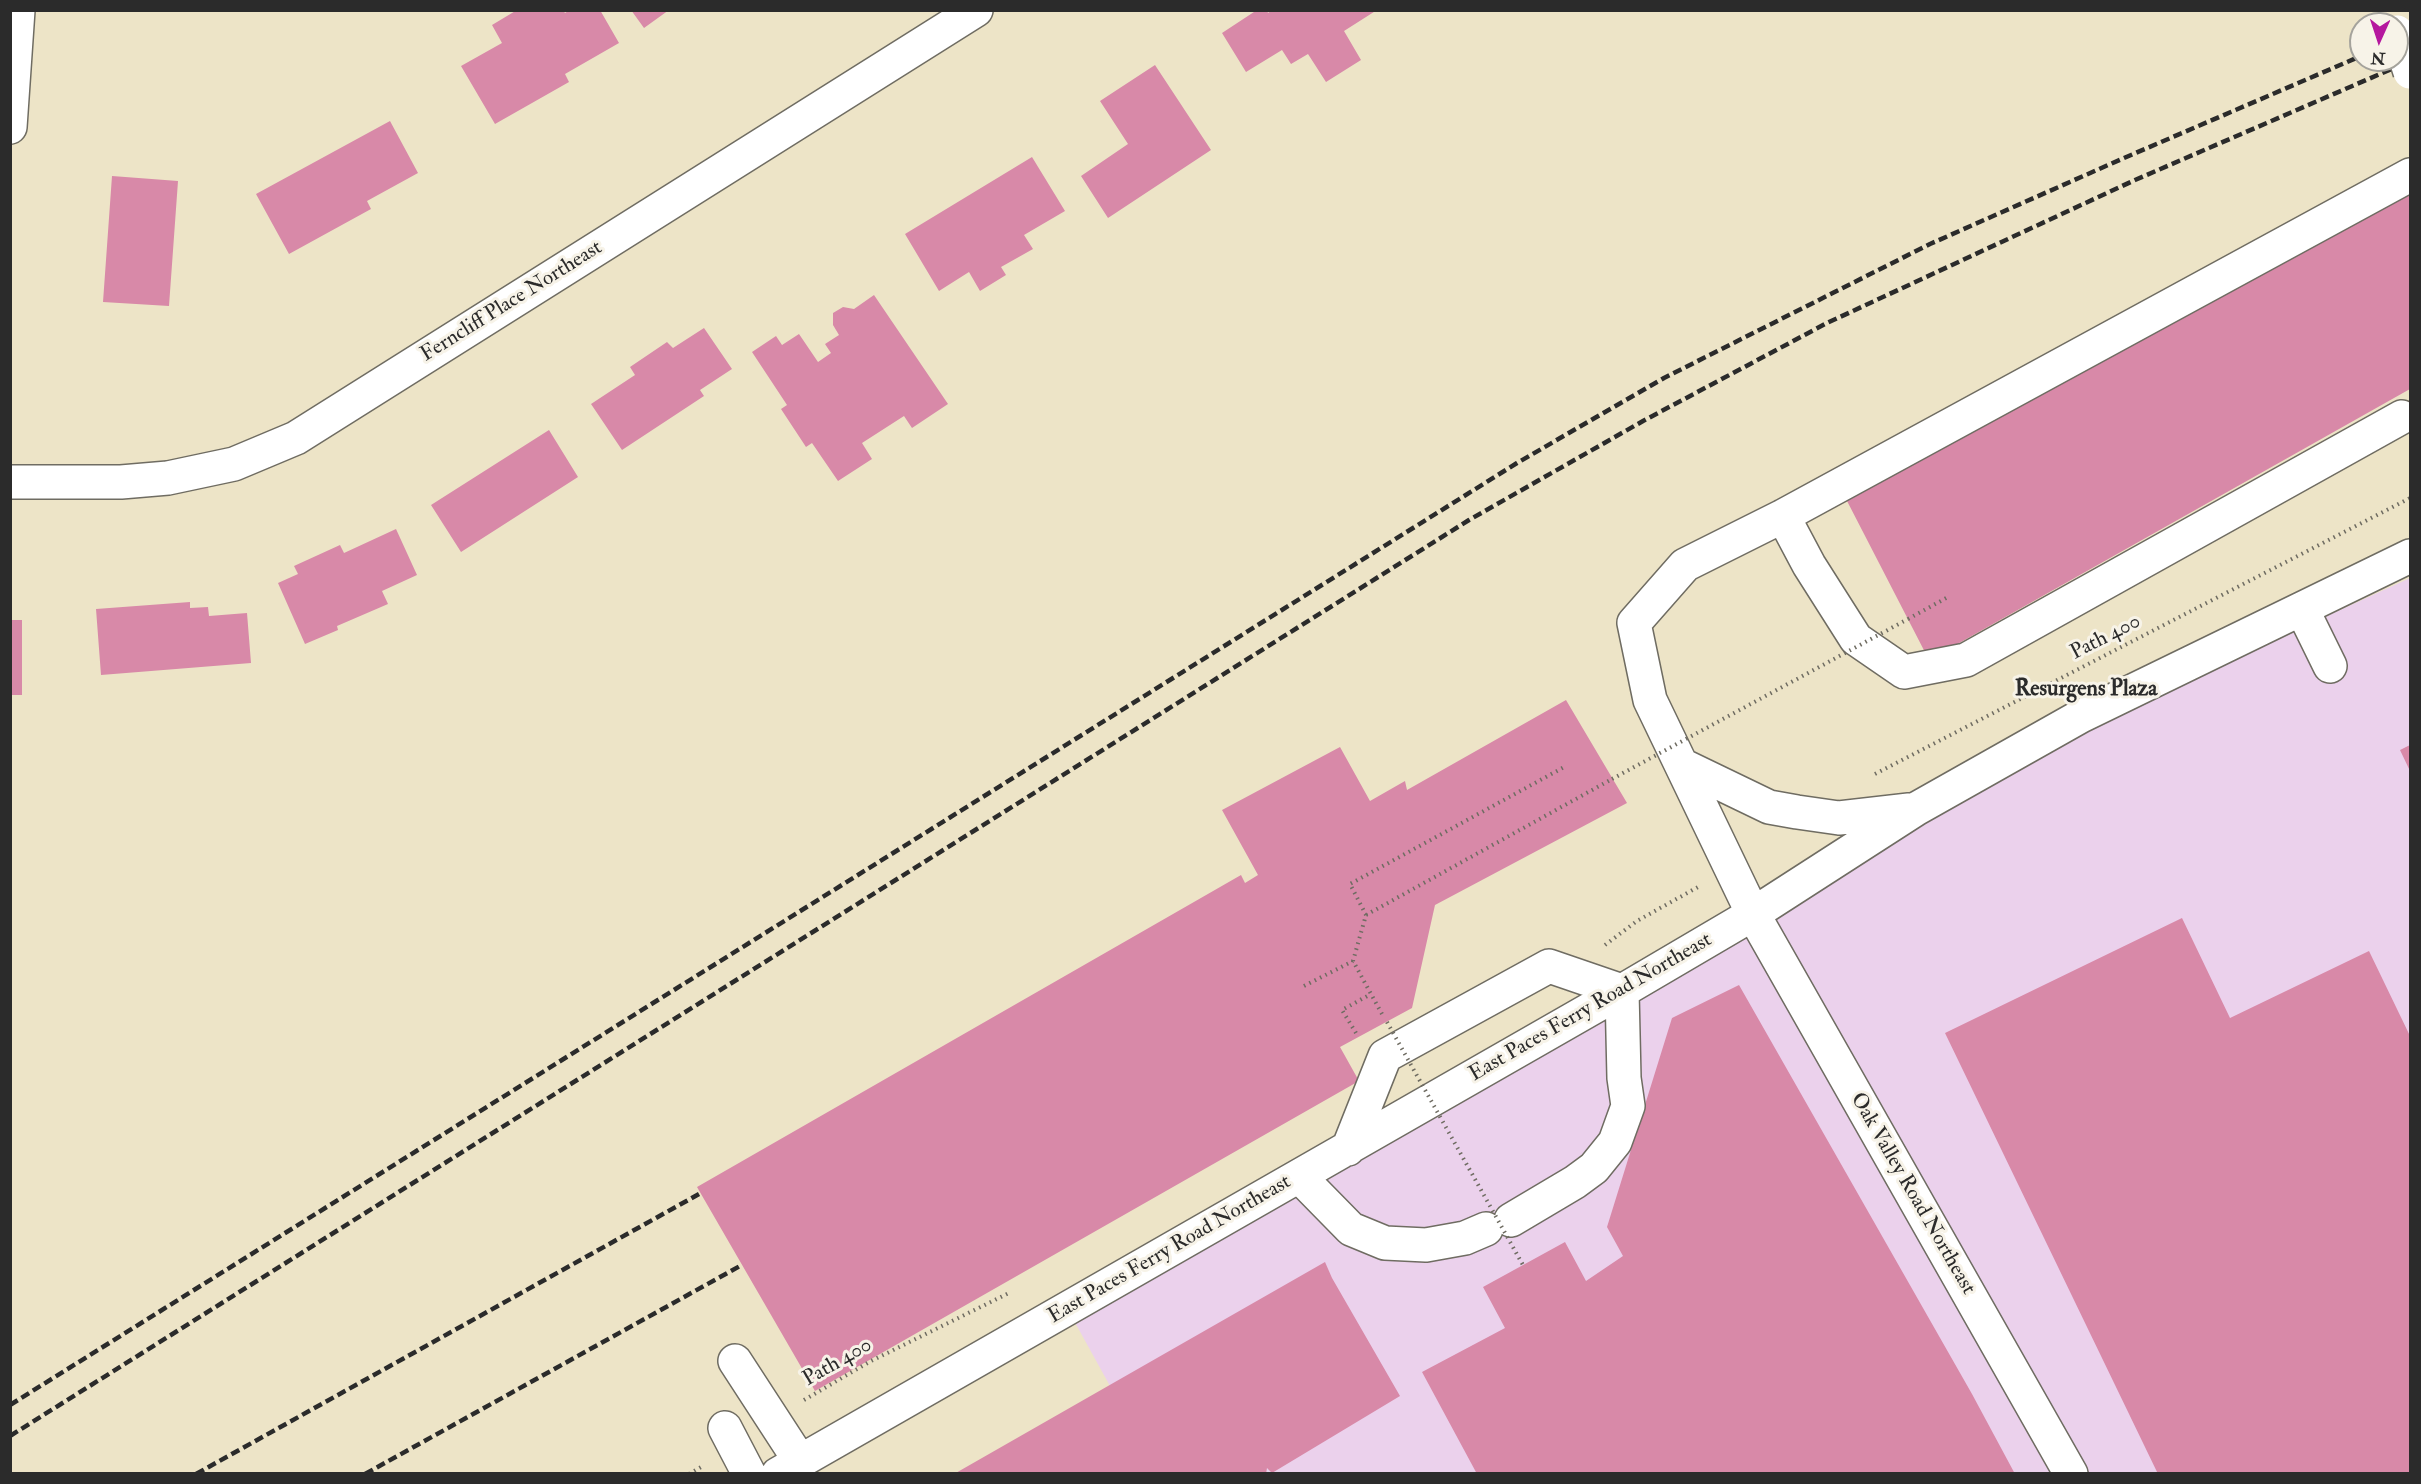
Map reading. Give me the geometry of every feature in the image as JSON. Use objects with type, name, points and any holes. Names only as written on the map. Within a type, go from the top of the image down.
[{"type":"street","points":[[10,127],[18,10]]},
{"type":"street","name":"Ferncliff Place Northeast","points":[[10,482],[121,482],[168,478],[234,464],[296,438],[976,10]]},
{"type":"street","points":[[2402,417],[1966,660],[1904,672],[1856,639],[1809,565],[1783,516],[2410,175]]},
{"type":"street","name":"Oak Valley Road Northeast","points":[[1783,516],[1685,564],[1634,623],[1650,700],[1684,766],[1753,914],[2071,1473]]},
{"type":"street","name":"East Paces Ferry Road Northeast","points":[[789,1467],[1622,991],[1753,914],[1916,809],[2081,716],[2410,556]]},
{"type":"street","points":[[2302,609],[2330,666]]},
{"type":"street","points":[[1684,766],[1769,807],[1839,818],[1916,809]]},
{"type":"street","points":[[1299,1176],[1351,1229],[1385,1243],[1426,1245],[1465,1238],[1498,1224],[1575,1182],[1594,1168],[1615,1142],[1628,1106],[1624,1078],[1622,991],[1549,966],[1385,1056],[1348,1149]]},
{"type":"street","points":[[735,1361],[777,1426],[789,1467]]},
{"type":"path","name":"Path 400","points":[[1870,777],[2410,498]]},
{"type":"path","points":[[1366,915],[1950,596]]},
{"type":"path","points":[[1523,1265],[1353,961],[1366,915],[1350,884],[1566,766]]},
{"type":"path","points":[[1304,986],[1353,961]]},
{"type":"path","points":[[1358,1038],[1342,1010],[1371,994]]},
{"type":"path","name":"Path 400","points":[[777,1426],[808,1396],[871,1360],[1011,1292]]},
{"type":"path","points":[[689,1473],[736,1450]]},
{"type":"shaded area","points":[[2410,578],[2410,1473],[1158,1473],[1067,1308],[2062,737]]},
{"type":"building","points":[[517,10],[563,10],[565,13],[570,10],[600,10],[619,43],[565,74],[569,82],[495,124],[461,66],[502,43],[492,25]]},
{"type":"building","points":[[631,10],[669,10],[644,28]]},
{"type":"building","points":[[1257,10],[1267,10],[1268,13],[1272,10],[1377,10],[1344,31],[1361,60],[1326,82],[1308,54],[1291,64],[1282,50],[1246,72],[1222,33]]},
{"type":"building","points":[[1155,65],[1211,150],[1108,218],[1081,176],[1128,144],[1100,101]]},
{"type":"building","points":[[390,121],[418,173],[367,201],[371,209],[289,254],[256,194]]},
{"type":"building","points":[[1032,157],[1065,211],[1024,235],[1033,249],[1001,267],[1006,275],[980,291],[969,272],[939,291],[905,234]]},
{"type":"building","points":[[112,176],[178,181],[169,306],[103,302]]},
{"type":"building","points":[[2410,192],[2410,389],[1929,660],[1846,499]]},
{"type":"building","points":[[874,295],[948,404],[912,428],[904,416],[862,443],[872,459],[838,481],[812,443],[806,447],[781,409],[787,405],[752,352],[776,336],[782,345],[799,334],[818,362],[831,353],[825,344],[839,335],[833,325],[833,313],[843,307],[854,309]]},
{"type":"building","points":[[704,328],[732,369],[700,390],[704,396],[622,450],[591,404],[635,375],[630,367],[667,342],[673,348]]},
{"type":"building","points":[[549,430],[578,477],[461,552],[431,505]]},
{"type":"building","points":[[396,529],[417,575],[382,591],[388,604],[337,626],[338,630],[305,644],[278,583],[298,574],[294,566],[340,545],[344,553]]},
{"type":"building","points":[[190,602],[190,608],[208,607],[209,616],[247,613],[251,663],[101,675],[96,609]]},
{"type":"building","points":[[10,620],[22,620],[22,695],[10,695]]},
{"type":"building","points":[[1566,700],[1627,803],[1435,905],[1412,1008],[1340,1047],[1359,1081],[815,1391],[697,1187],[1241,875],[1245,883],[1258,875],[1222,810],[1340,747],[1370,801],[1405,781],[1407,790]]},
{"type":"building","points":[[2410,745],[2410,771],[2400,750]]},
{"type":"building","points":[[2182,918],[2230,1018],[2369,951],[2410,1036],[2410,1474],[2158,1474],[1945,1033]]},
{"type":"building","points":[[1739,985],[1972,1394],[2015,1474],[1477,1474],[1422,1372],[1505,1328],[1483,1287],[1565,1242],[1586,1281],[1623,1256],[1607,1227],[1672,1018]]},
{"type":"building","points":[[1325,1262],[1400,1396],[1272,1473],[1267,1468],[1266,1474],[954,1474]]},
{"type":"railway","points":[[10,1405],[1517,463],[1664,378],[1930,244],[2349,61]]},
{"type":"railway","points":[[10,1436],[1469,520],[1643,421],[1827,323],[2135,180],[2410,61]]},
{"type":"railway","points":[[196,1474],[699,1194]]},
{"type":"railway","points":[[365,1474],[740,1266]]},
{"type":"district","name":"Resurgens Plaza","points":[[2086,690]]}]
